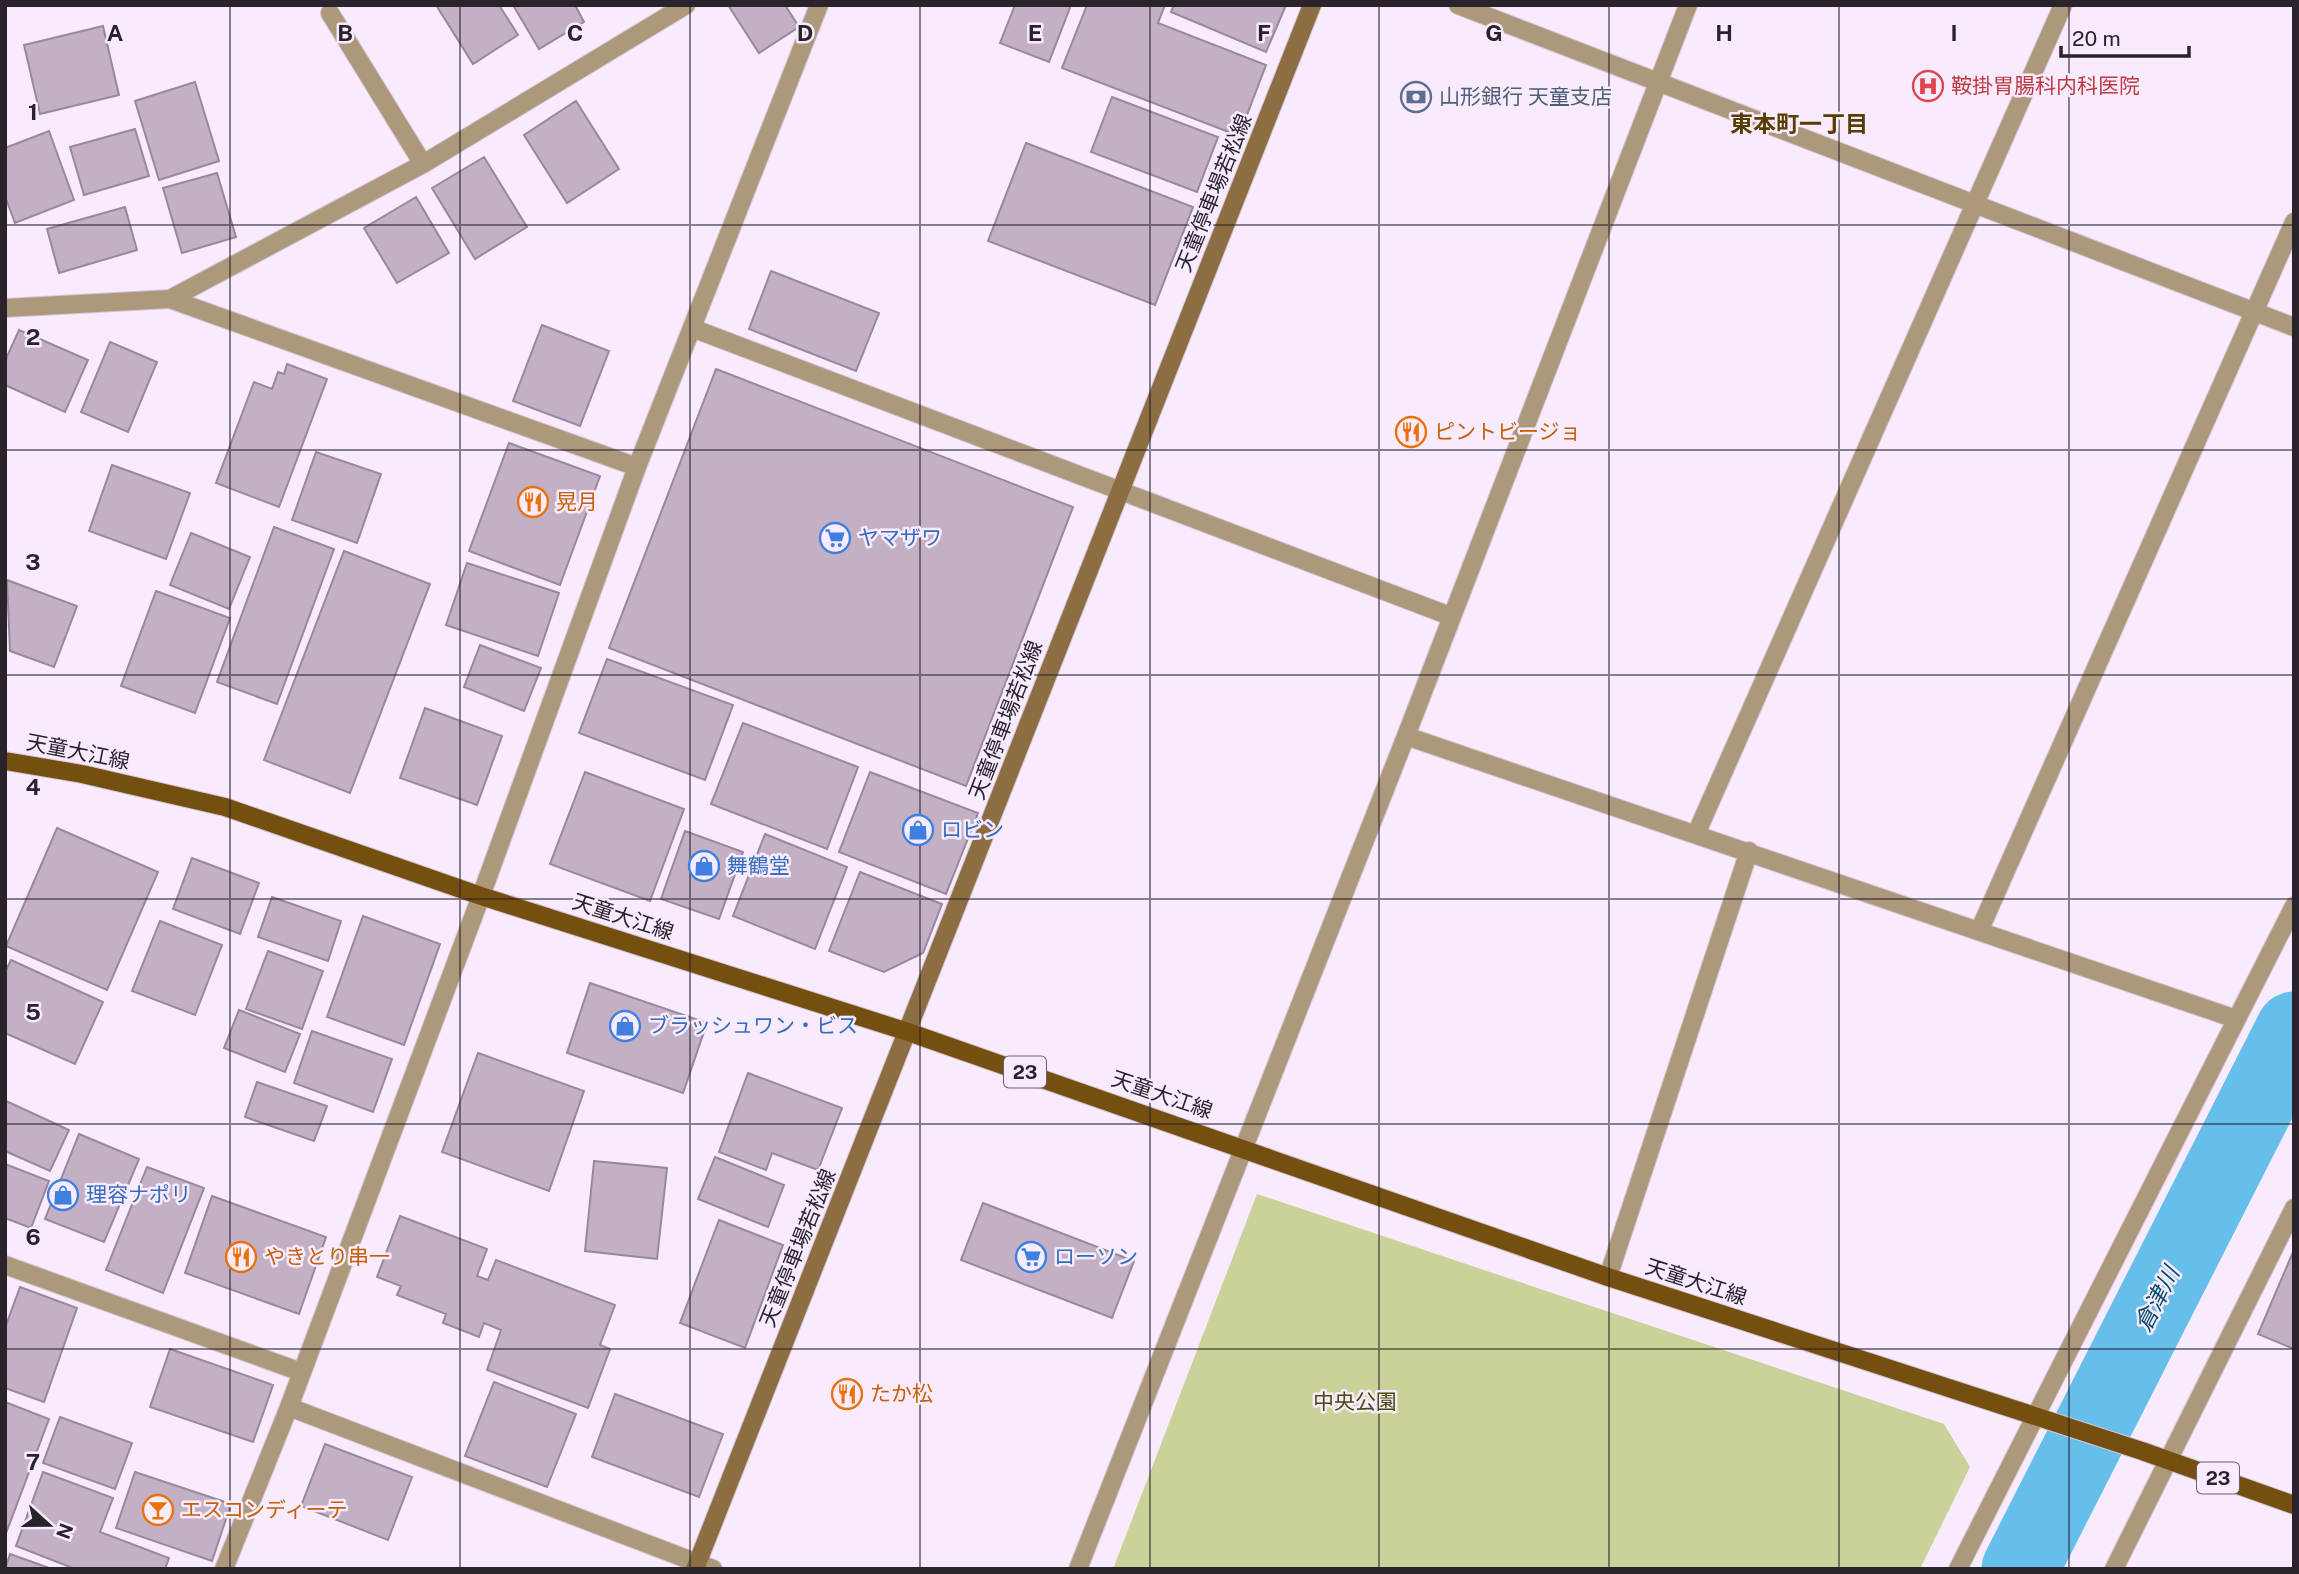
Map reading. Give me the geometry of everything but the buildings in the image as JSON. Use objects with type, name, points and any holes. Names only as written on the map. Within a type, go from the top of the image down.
[{"type":"main road","name":"天童停車場若松線","points":[[702,1567],[908,1031],[1312,5]]},
{"type":"main road","name":"天童大江線","points":[[5,761],[82,774],[225,807],[481,896],[908,1031],[1608,1277],[2142,1451],[2294,1505]]},
{"type":"street","points":[[170,299],[423,164],[685,5]]},
{"type":"street","points":[[225,1569],[289,1407],[481,896],[637,467],[818,5]]},
{"type":"street","points":[[1458,5],[2294,327]]},
{"type":"street","points":[[1078,1569],[1406,736],[1688,5]]},
{"type":"street","points":[[1696,834],[2063,5]]},
{"type":"street","points":[[330,13],[423,164]]},
{"type":"street","points":[[1980,929],[2252,311],[2294,222]]},
{"type":"street","points":[[5,308],[170,299],[637,467]]},
{"type":"street","points":[[692,328],[1450,617]]},
{"type":"street","points":[[1406,736],[1980,929],[2235,1019]]},
{"type":"street","points":[[1608,1277],[1749,851]]},
{"type":"street","points":[[1958,1569],[2294,906]]},
{"type":"street","points":[[2114,1569],[2294,1208]]},
{"type":"street","points":[[5,1265],[301,1372]]},
{"type":"street","points":[[289,1407],[702,1567]]},
{"type":"green space","name":"中央公園","points":[[1257,1194],[1944,1424],[1970,1467],[1920,1569],[1113,1569]]},
{"type":"waterway","name":"倉津川","points":[[2020,1569],[2294,1030]]},
{"type":"place","name":"鞍掛胃腸科内科医院","points":[[1928,86]]},
{"type":"place","name":"山形銀行 天童支店","points":[[1416,97]]},
{"type":"place","name":"ピントビージョ","points":[[1411,432]]},
{"type":"place","name":"晃月","points":[[533,502]]},
{"type":"place","name":"ヤマザワ","points":[[835,538]]},
{"type":"place","name":"ロビン","points":[[918,830]]},
{"type":"place","name":"舞鶴堂","points":[[704,866]]},
{"type":"place","name":"ブラッシュワン・ビス","points":[[625,1026]]},
{"type":"place","name":"理容ナポリ","points":[[63,1195]]},
{"type":"place","name":"やきとり串一","points":[[241,1257]]},
{"type":"place","name":"ローソン","points":[[1031,1257]]},
{"type":"place","name":"たか松","points":[[847,1394]]},
{"type":"place","name":"エスコンディーテ","points":[[158,1510]]},
{"type":"district","name":"東本町一丁目","points":[[1799,124]]}]
